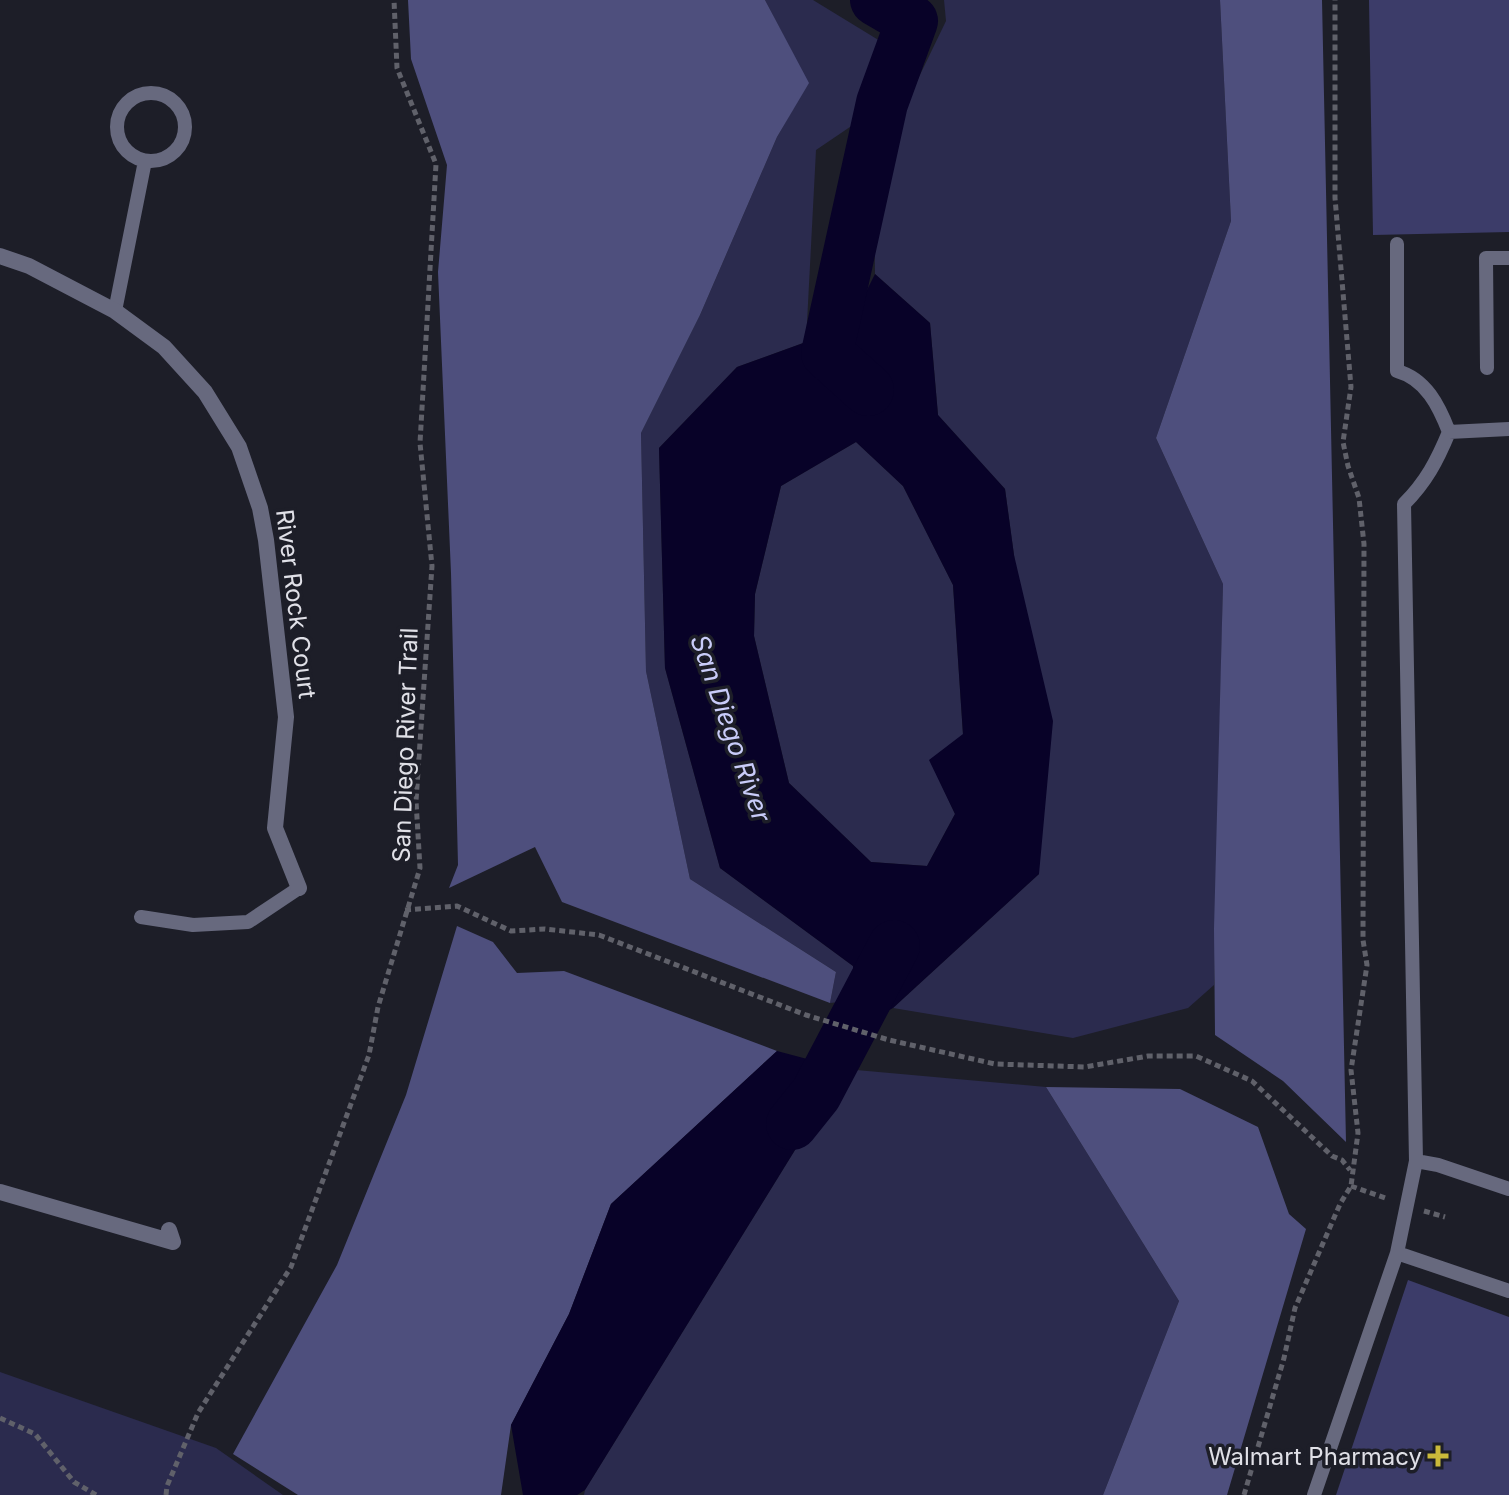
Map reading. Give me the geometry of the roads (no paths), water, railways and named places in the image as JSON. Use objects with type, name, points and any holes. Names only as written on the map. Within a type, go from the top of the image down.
[{"type":"street","name":"River Rock Court","points":[[0,256],[29,266],[115,311],[164,347],[205,392],[234,438],[251,477],[266,540],[286,717],[275,828],[299,888]]},
{"type":"street","points":[[0,1192],[173,1242],[169,1230]]},
{"type":"lane","points":[[151,93],[172,100],[179,108],[185,130],[182,141],[167,157],[145,161],[126,150],[117,130],[118,119],[130,100],[151,93]]},
{"type":"lane","points":[[115,311],[145,161]]},
{"type":"lane","points":[[1314,1495],[1397,1253],[1416,1161],[1404,504],[1424,483],[1436,464],[1449,432],[1442,413],[1422,384],[1408,374],[1397,371],[1397,244]]},
{"type":"lane","points":[[1487,368],[1486,258],[1509,258]]},
{"type":"lane","points":[[1449,432],[1509,429]]},
{"type":"lane","points":[[141,917],[193,925],[248,922],[299,888]]},
{"type":"lane","points":[[1416,1161],[1438,1165],[1509,1189]]},
{"type":"lane","points":[[1397,1253],[1509,1291]]},
{"type":"water","points":[[875,274],[930,323],[938,415],[1005,489],[1014,555],[1053,721],[1039,874],[893,1008],[866,1023],[857,1000],[853,966],[720,868],[665,668],[659,448],[737,367],[806,342],[845,334]],"holes":[[[856,442],[903,486],[953,585],[963,734],[929,760],[955,814],[927,866],[871,862],[789,783],[754,636],[755,594],[781,486]]]},
{"type":"water","points":[[777,1051],[845,1069],[585,1490],[577,1495],[523,1495],[511,1425],[569,1314],[611,1204]]},
{"type":"waterway","name":"San Diego River","points":[[868,390],[827,353],[882,103],[912,21],[876,0]]},
{"type":"waterway","name":"San Diego River","points":[[792,1124],[816,1094],[894,946]]},
{"type":"place","name":"Walmart Pharmacy","points":[[1438,1456]]}]
